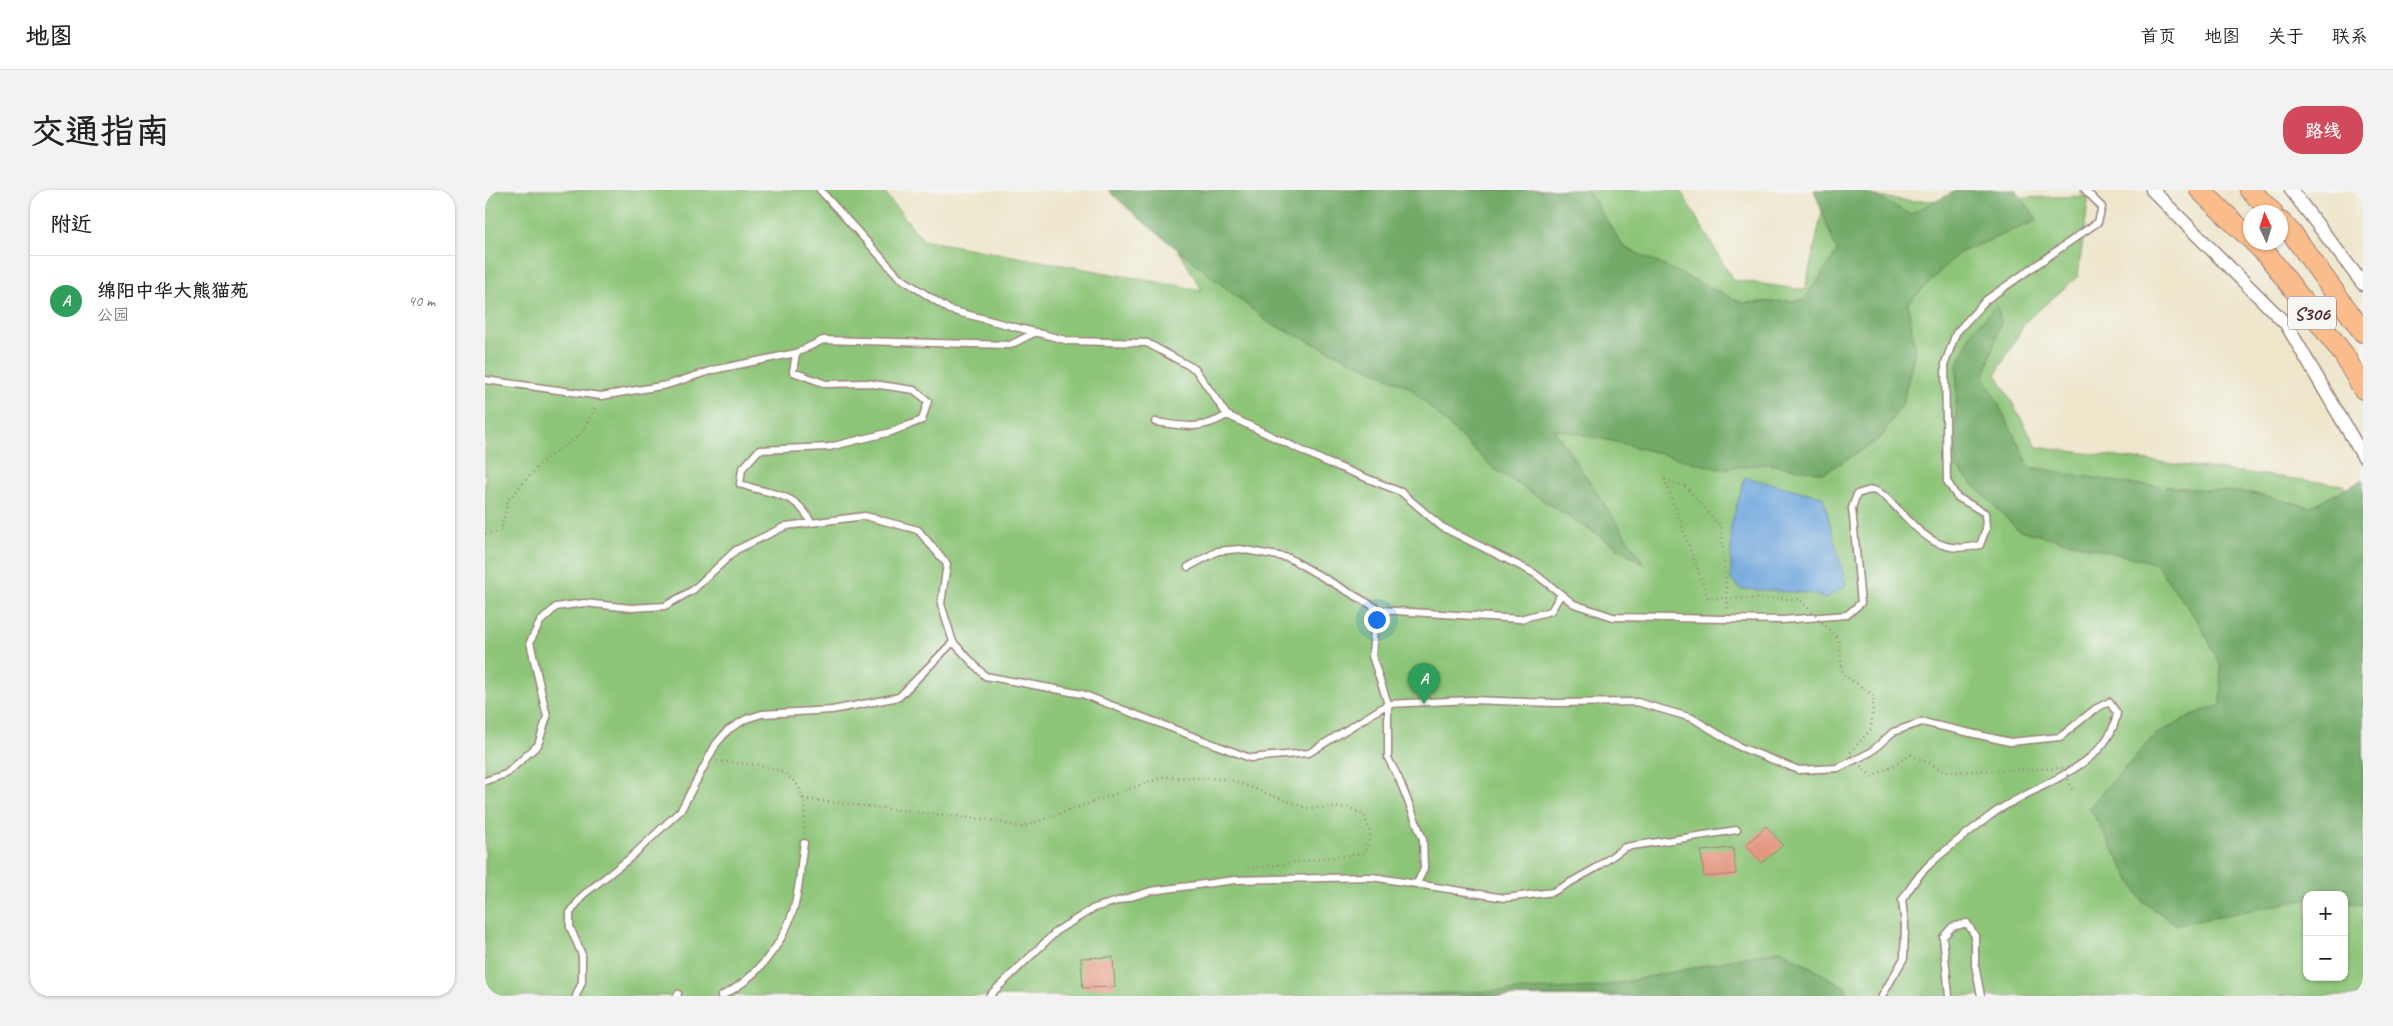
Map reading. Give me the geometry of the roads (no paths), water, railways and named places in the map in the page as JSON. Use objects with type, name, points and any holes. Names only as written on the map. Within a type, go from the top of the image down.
[{"type":"main road","points":[[2200,190],[2243,231]]},
{"type":"main road","points":[[2250,190],[2265,205]]},
{"type":"main road","name":"S306","points":[[2288,229],[2295,236],[2363,332]]},
{"type":"main road","name":"S306","points":[[2262,250],[2344,355],[2363,389]]},
{"type":"street","points":[[2152,190],[2286,324],[2363,456]]},
{"type":"street","points":[[2291,190],[2363,284]]},
{"type":"lane","points":[[820,190],[899,277],[950,310],[1069,341],[1147,343],[1195,370],[1227,415],[1324,461],[1401,492],[1442,527],[1534,574],[1574,604],[1613,617],[1782,620],[1847,615],[1861,603],[1851,508],[1857,494],[1872,490],[1885,496],[1938,546],[1963,550],[1980,545],[1986,529],[1985,513],[1957,497],[1947,481],[1945,363],[1956,333],[1986,300],[2098,222],[2102,207],[2085,190]]},
{"type":"lane","points":[[485,380],[601,396],[667,385],[713,370],[797,353],[823,340],[1010,345],[1036,332]]},
{"type":"lane","points":[[797,353],[793,372],[826,384],[866,383],[914,390],[928,401],[922,420],[891,432],[829,447],[759,450],[742,469],[740,484],[760,492],[784,496],[805,509],[811,523]]},
{"type":"lane","points":[[1155,422],[1190,427],[1214,423],[1227,415]]},
{"type":"lane","points":[[485,781],[506,774],[538,745],[547,717],[530,642],[540,622],[557,607],[585,603],[631,608],[665,606],[693,590],[737,550],[786,526],[865,516],[918,530],[947,564],[941,604],[953,642],[985,676],[1082,694],[1250,758],[1309,753],[1388,704],[1471,700],[1555,703],[1637,702],[1691,718],[1740,747],[1799,770],[1838,768],[1871,752],[1893,732],[1922,722],[2010,742],[2060,738],[2095,709],[2109,702],[2117,713],[2115,727],[2096,753],[2049,784],[1995,812],[1925,869],[1902,900],[1905,925],[1904,958],[1882,996]]},
{"type":"lane","points":[[1188,567],[1218,551],[1241,549],[1289,558],[1380,610],[1519,619],[1551,611],[1561,594]]},
{"type":"lane","points":[[1380,610],[1374,629],[1372,656],[1388,704],[1388,758],[1399,779],[1423,839],[1423,869],[1417,883]]},
{"type":"lane","points":[[577,996],[582,982],[582,955],[570,927],[570,913],[583,895],[630,858],[681,810],[716,744],[728,730],[746,719],[762,714],[832,710],[899,697],[953,642]]},
{"type":"lane","points":[[989,996],[1058,930],[1094,908],[1151,891],[1235,880],[1373,877],[1505,898],[1553,892],[1596,868],[1625,847],[1737,830]]},
{"type":"lane","points":[[721,996],[734,990],[769,960],[793,912],[804,843]]},
{"type":"lane","points":[[1949,996],[1943,937],[1952,926],[1967,923],[1975,936],[1975,965],[1981,996]]},
{"type":"water","points":[[1745,477],[1823,497],[1846,585],[1825,599],[1811,593],[1741,589],[1731,580],[1731,525]]},
{"type":"place","name":"绵阳中华大熊猫苑","points":[[1424,704]]}]
